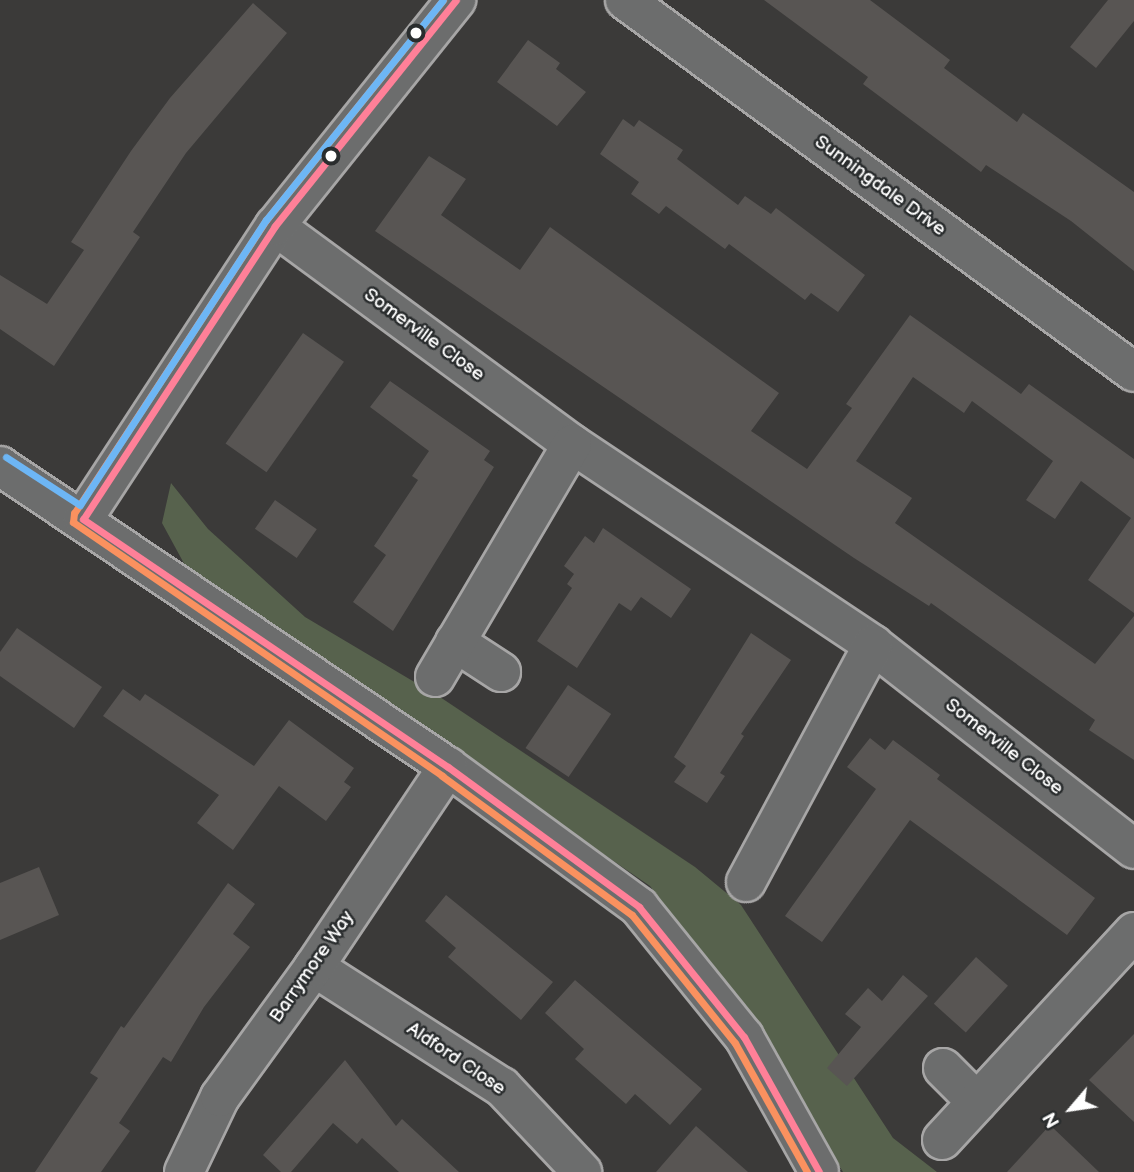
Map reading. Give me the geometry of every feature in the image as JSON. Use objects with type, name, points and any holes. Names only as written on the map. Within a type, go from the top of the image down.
[{"type":"street","points":[[83,519],[275,226],[456,0]]},
{"type":"street","name":"Sunningdale Drive","points":[[625,0],[1134,372]]},
{"type":"street","name":"Somerville Close","points":[[275,226],[572,444],[873,645],[1134,849]]},
{"type":"street","points":[[435,677],[572,444]]},
{"type":"street","points":[[0,466],[83,519],[447,767],[639,907],[744,1037],[819,1172]]},
{"type":"street","points":[[455,642],[501,672]]},
{"type":"street","points":[[746,882],[873,645]]},
{"type":"street","name":"Barrymore Way","points":[[184,1172],[220,1097],[314,967],[447,767]]},
{"type":"street","points":[[942,1140],[1134,932]]},
{"type":"street","name":"Aldford Close","points":[[314,967],[502,1087],[582,1172]]},
{"type":"street","points":[[943,1068],[977,1102]]},
{"type":"green space","points":[[171,483],[208,529],[305,617],[443,699],[695,867],[741,905],[893,1138],[937,1172],[843,1172],[772,1054],[650,886],[187,569],[162,523]]},
{"type":"building","points":[[764,0],[870,0],[950,60],[944,68],[1017,122],[1023,113],[1134,192],[1134,271],[1071,221],[986,165],[981,172],[863,84],[868,77]]},
{"type":"building","points":[[1108,0],[1134,0],[1134,21],[1096,68],[1070,47]]},
{"type":"building","points":[[253,3],[287,33],[186,153],[133,232],[140,237],[54,366],[0,329],[0,275],[47,304],[84,250],[71,242],[131,151],[170,98]]},
{"type":"building","points":[[528,40],[560,63],[556,69],[586,92],[557,126],[497,82]]},
{"type":"building","points":[[623,119],[634,127],[639,120],[683,150],[677,159],[738,205],[745,196],[771,214],[776,208],[865,275],[838,312],[811,293],[805,300],[729,244],[725,249],[666,206],[659,214],[631,194],[639,182],[600,154]]},
{"type":"building","points":[[429,156],[466,179],[441,215],[520,270],[550,227],[779,393],[751,431],[807,469],[852,408],[846,404],[910,315],[1021,394],[1029,384],[1134,459],[1134,613],[1088,580],[1131,518],[1081,481],[1055,519],[1026,500],[1053,461],[972,401],[964,413],[913,377],[856,461],[912,498],[895,523],[1095,664],[1134,616],[1134,760],[1089,730],[1095,720],[931,603],[929,606],[854,558],[375,231]]},
{"type":"building","points":[[303,333],[344,362],[267,472],[226,444]]},
{"type":"building","points":[[390,381],[490,451],[484,460],[494,467],[393,631],[353,602],[386,555],[374,546],[418,480],[412,476],[429,451],[370,407]]},
{"type":"building","points":[[275,500],[317,529],[297,558],[255,529]]},
{"type":"building","points":[[603,528],[691,589],[671,618],[641,597],[631,611],[619,603],[577,668],[537,641],[572,588],[567,584],[574,574],[564,566],[585,536],[594,543]]},
{"type":"building","points":[[17,628],[102,687],[74,728],[0,676],[0,652]]},
{"type":"building","points":[[751,633],[791,660],[741,734],[744,736],[720,773],[725,776],[707,803],[674,782],[686,766],[674,757]]},
{"type":"building","points":[[568,685],[611,714],[569,777],[526,748]]},
{"type":"building","points":[[123,689],[140,701],[145,694],[254,766],[289,720],[354,768],[344,782],[351,787],[326,821],[279,786],[233,850],[197,823],[219,795],[103,716]]},
{"type":"building","points":[[870,738],[885,750],[893,740],[940,775],[937,779],[1095,898],[1067,935],[910,820],[822,942],[785,916],[876,789],[847,767]]},
{"type":"building","points":[[39,867],[59,915],[0,940],[0,883]]},
{"type":"building","points":[[228,883],[255,904],[233,934],[250,947],[204,1007],[171,1062],[163,1057],[119,1123],[130,1131],[101,1172],[35,1172],[98,1078],[90,1073],[121,1026],[124,1028]]},
{"type":"building","points":[[446,895],[553,982],[521,1020],[448,957],[456,948],[425,921]]},
{"type":"building","points":[[976,957],[1008,986],[966,1033],[934,1004]]},
{"type":"building","points":[[903,975],[928,996],[847,1086],[827,1068],[861,1027],[845,1014],[868,988],[882,1001]]},
{"type":"building","points":[[575,980],[702,1089],[670,1125],[635,1094],[626,1104],[575,1059],[584,1049],[545,1013]]},
{"type":"building","points":[[1134,1034],[1134,1122],[1089,1080]]},
{"type":"building","points":[[345,1060],[396,1126],[402,1119],[459,1172],[399,1172],[362,1138],[357,1144],[333,1123],[291,1172],[281,1172],[263,1155]]},
{"type":"building","points":[[1050,1125],[1099,1172],[1007,1172]]},
{"type":"building","points":[[696,1126],[748,1172],[656,1172]]},
{"type":"transit line","points":[[443,0],[266,220],[74,513],[73,522],[442,776],[632,915],[735,1043],[807,1172]]},
{"type":"transit line","points":[[6,457],[80,505],[266,220],[443,0]]},
{"type":"transit line","points":[[456,0],[275,226],[83,519],[448,767],[639,907],[744,1037],[819,1172]]}]
